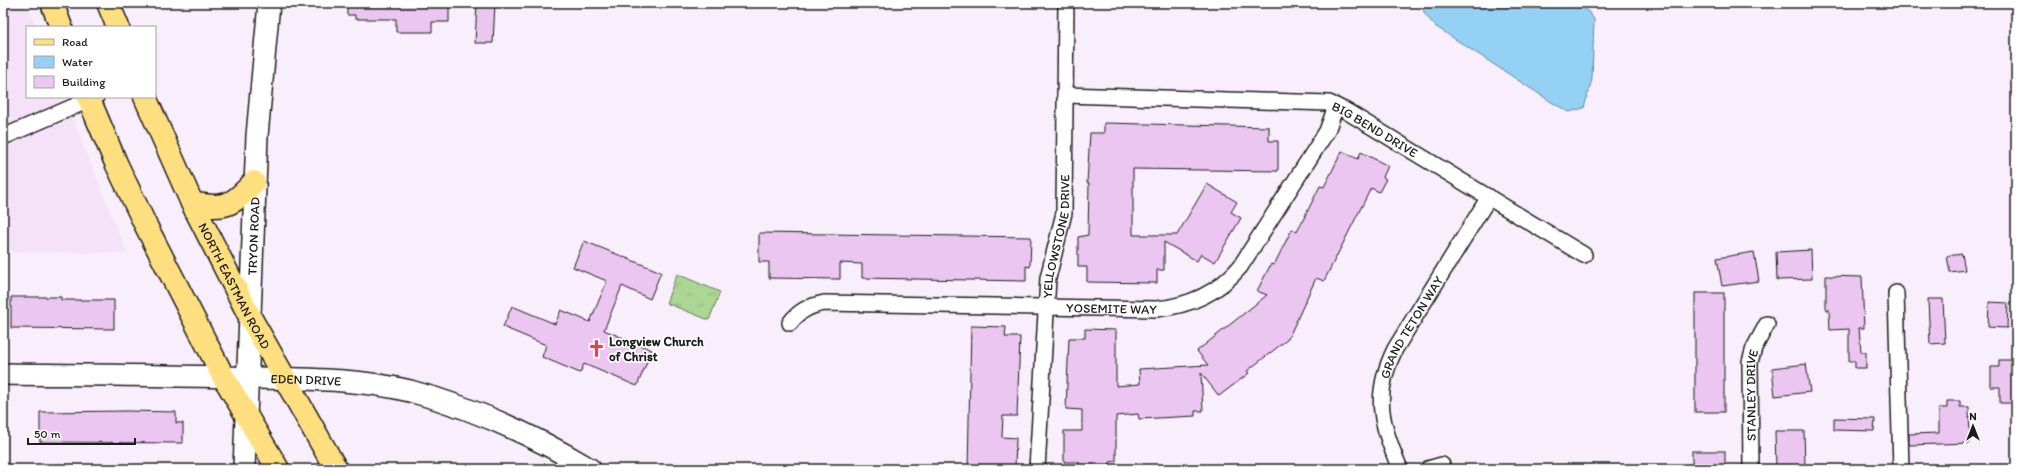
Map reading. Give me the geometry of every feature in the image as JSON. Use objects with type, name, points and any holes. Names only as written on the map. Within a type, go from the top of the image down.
[{"type":"main road","points":[[52,3],[61,26]]},
{"type":"main road","points":[[108,3],[118,26]]},
{"type":"main road","points":[[91,98],[116,163],[145,224],[223,376],[278,469]]},
{"type":"main road","name":"NORTH EASTMAN ROAD","points":[[145,98],[192,202],[250,317],[336,469]]},
{"type":"main road","points":[[192,202],[211,206],[230,204],[240,197],[254,182]]},
{"type":"street","name":"TRYON ROAD","points":[[244,469],[254,182],[260,82],[269,3]]},
{"type":"street","name":"YELLOWSTONE DRIVE","points":[[1037,469],[1046,306],[1050,267],[1064,213],[1066,3]]},
{"type":"street","name":"BIG BEND DRIVE","points":[[1065,95],[1329,103],[1346,110],[1584,255]]},
{"type":"street","points":[[3,137],[91,98]]},
{"type":"street","name":"YOSEMITE WAY","points":[[790,323],[803,310],[813,305],[824,303],[1168,308],[1191,302],[1215,290],[1234,275],[1247,259],[1327,131],[1336,106]]},
{"type":"street","name":"GRAND TETON WAY","points":[[1400,469],[1386,436],[1382,414],[1382,389],[1387,364],[1489,197]]},
{"type":"street","points":[[1896,293],[1901,469]]},
{"type":"street","name":"STANLEY DRIVE","points":[[1751,469],[1750,362],[1754,348],[1767,324]]},
{"type":"street","name":"EDEN DRIVE","points":[[3,374],[223,376],[285,378],[370,384],[409,391],[447,402],[512,427],[590,469]]},
{"type":"shaded area","points":[[3,3],[27,3],[36,26],[26,26],[26,98],[64,98],[127,253],[3,252]]},
{"type":"green space","points":[[677,274],[720,292],[709,320],[666,303]]},
{"type":"water","points":[[1420,3],[1581,3],[1594,19],[1592,79],[1584,108],[1569,112],[1553,103],[1435,26],[1425,14]]},
{"type":"building","points":[[347,3],[431,3],[431,6],[449,6],[449,22],[432,22],[432,32],[396,32],[396,19],[355,19],[355,15],[347,15]]},
{"type":"building","points":[[477,3],[495,3],[493,43],[475,43]]},
{"type":"building","points":[[1104,123],[1269,127],[1269,141],[1278,141],[1278,171],[1133,169],[1133,235],[1177,235],[1207,184],[1237,202],[1231,212],[1241,218],[1215,262],[1201,254],[1197,261],[1164,242],[1164,270],[1157,270],[1157,283],[1087,282],[1087,267],[1078,267],[1078,237],[1088,235],[1089,183],[1087,183],[1090,133],[1104,133]]},
{"type":"building","points":[[1342,151],[1358,159],[1361,152],[1388,166],[1383,177],[1386,179],[1379,192],[1371,188],[1324,281],[1316,278],[1288,339],[1247,371],[1249,373],[1219,396],[1201,373],[1203,411],[1195,411],[1195,416],[1139,419],[1138,414],[1116,416],[1116,461],[1110,462],[1110,469],[1079,469],[1079,462],[1064,462],[1064,431],[1082,431],[1082,410],[1066,409],[1069,338],[1085,338],[1085,329],[1116,330],[1116,386],[1140,384],[1139,369],[1208,365],[1197,351],[1267,295],[1257,291],[1271,264],[1274,265],[1292,229],[1297,232],[1320,186],[1324,187]]},
{"type":"building","points":[[759,233],[1031,237],[1030,267],[1026,266],[1026,281],[862,278],[862,264],[840,263],[840,279],[769,278],[769,262],[759,262]]},
{"type":"building","name":"Longview Church of Christ","points":[[584,241],[661,272],[650,299],[622,286],[604,330],[652,350],[637,386],[584,364],[580,373],[542,357],[546,345],[503,327],[512,306],[555,324],[561,310],[590,322],[607,281],[573,267]]},
{"type":"building","points":[[1811,250],[1812,279],[1777,280],[1776,252]]},
{"type":"building","points":[[1754,252],[1759,281],[1722,286],[1717,258]]},
{"type":"building","points":[[1962,254],[1965,270],[1950,272],[1947,256]]},
{"type":"building","points":[[1826,276],[1862,277],[1864,328],[1859,328],[1861,352],[1866,352],[1866,368],[1855,368],[1855,361],[1849,361],[1849,329],[1830,330],[1829,310],[1826,310]]},
{"type":"building","points":[[1695,293],[1724,293],[1724,412],[1695,412]]},
{"type":"building","points":[[11,297],[61,297],[61,300],[114,300],[114,329],[11,328]]},
{"type":"building","points":[[1928,299],[1943,299],[1945,343],[1930,344]]},
{"type":"building","points":[[1989,302],[2008,303],[2007,328],[1988,327]]},
{"type":"building","points":[[971,326],[1006,327],[1005,337],[1020,337],[1017,416],[1003,416],[1002,437],[1016,438],[1015,469],[968,469]]},
{"type":"building","points":[[1999,360],[2014,360],[2016,403],[2000,403],[2000,387],[1991,387],[1991,367],[1999,367]]},
{"type":"building","points":[[1806,364],[1810,392],[1775,396],[1772,368]]},
{"type":"building","points":[[1947,401],[1960,401],[1960,407],[1969,407],[1970,443],[1909,445],[1909,434],[1939,433],[1939,408],[1947,408]]},
{"type":"building","points":[[40,412],[176,412],[176,423],[183,423],[183,443],[40,442]]},
{"type":"building","points":[[1834,418],[1875,419],[1874,431],[1834,430]]},
{"type":"building","points":[[1775,431],[1804,431],[1805,466],[1776,467]]},
{"type":"building","points":[[1692,451],[1725,451],[1725,469],[1692,469]]},
{"type":"place","name":"Longview Church of Christ","points":[[596,348]]}]
